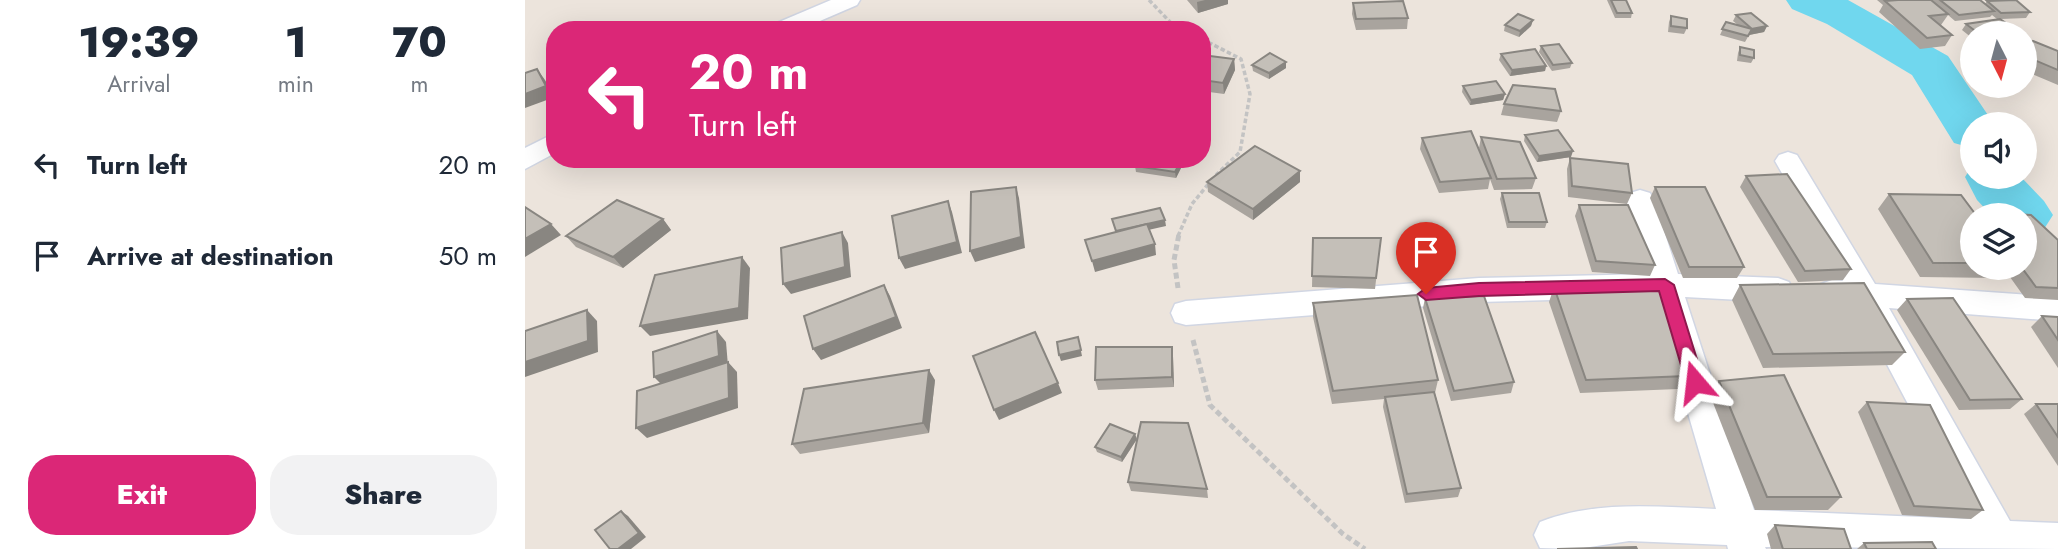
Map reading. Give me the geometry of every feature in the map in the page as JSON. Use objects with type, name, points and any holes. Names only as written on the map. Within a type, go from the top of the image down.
[{"type":"street","points":[[801,21],[849,0]]},
{"type":"street","points":[[525,160],[546,147]]},
{"type":"street","points":[[1788,161],[1865,293],[2001,543]]},
{"type":"street","points":[[1640,200],[1742,538]]},
{"type":"street","points":[[1186,313],[1479,290],[1665,285],[1865,293],[2058,309]]},
{"type":"street","points":[[1552,535],[1629,523],[1742,538],[2001,543],[2058,541]]},
{"type":"path","points":[[1149,0],[1169,21]]},
{"type":"building","points":[[1611,0],[1626,0],[1632,13],[1617,13]]},
{"type":"building","points":[[1931,0],[1948,14],[1929,16],[1952,35],[1927,38],[1885,1]]},
{"type":"building","points":[[1940,0],[1980,0],[1994,11],[1959,15]]},
{"type":"building","points":[[2016,0],[2030,12],[2001,13],[1987,1]]},
{"type":"building","points":[[1403,1],[1408,18],[1356,19],[1353,3]]},
{"type":"building","points":[[1751,13],[1767,26],[1752,29],[1736,15]]},
{"type":"building","points":[[1518,14],[1533,20],[1520,31],[1505,25]]},
{"type":"building","points":[[1671,16],[1687,19],[1687,28],[1671,26]]},
{"type":"building","points":[[1726,22],[1752,29],[1748,36],[1722,29]]},
{"type":"building","points":[[2037,43],[2058,51],[2058,70],[2037,61]]},
{"type":"building","points":[[1559,44],[1572,63],[1553,65],[1541,46]]},
{"type":"building","points":[[1740,47],[1754,50],[1754,58],[1740,55]]},
{"type":"building","points":[[1535,49],[1546,66],[1512,70],[1501,54]]},
{"type":"building","points":[[1270,53],[1286,62],[1269,73],[1252,65]]},
{"type":"building","points":[[1211,56],[1234,59],[1223,83],[1211,81]]},
{"type":"building","points":[[537,69],[546,86],[525,94],[525,73]]},
{"type":"building","points":[[1496,81],[1505,94],[1471,100],[1463,86]]},
{"type":"building","points":[[1513,85],[1555,89],[1561,111],[1504,104]]},
{"type":"building","points":[[1558,130],[1573,151],[1539,156],[1525,135]]},
{"type":"building","points":[[1471,131],[1491,178],[1440,182],[1422,138]]},
{"type":"building","points":[[1481,137],[1520,142],[1536,178],[1497,179]]},
{"type":"building","points":[[1255,146],[1300,171],[1253,209],[1207,182]]},
{"type":"building","points":[[1570,158],[1628,164],[1632,193],[1572,186]]},
{"type":"building","points":[[1148,168],[1177,168],[1175,172]]},
{"type":"building","points":[[1787,174],[1851,269],[1805,271],[1746,176]]},
{"type":"building","points":[[1016,187],[1021,237],[970,251],[971,192]]},
{"type":"building","points":[[1655,187],[1705,187],[1744,267],[1689,267]]},
{"type":"building","points":[[1502,193],[1539,193],[1547,222],[1509,222]]},
{"type":"building","points":[[1889,194],[1961,195],[1967,203],[1960,203],[1960,263],[1933,263]]},
{"type":"building","points":[[617,200],[663,219],[613,257],[566,236]]},
{"type":"building","points":[[948,201],[957,242],[899,258],[892,216]]},
{"type":"building","points":[[1579,205],[1628,205],[1655,265],[1596,261]]},
{"type":"building","points":[[525,207],[551,224],[525,239]]},
{"type":"building","points":[[1160,208],[1165,220],[1116,231],[1112,219]]},
{"type":"building","points":[[2037,221],[2058,240],[2058,288],[2036,287],[2031,280],[2037,280]]},
{"type":"building","points":[[1147,224],[1155,244],[1092,261],[1085,240]]},
{"type":"building","points":[[842,232],[845,267],[783,284],[781,248]]},
{"type":"building","points":[[1313,238],[1381,238],[1376,278],[1312,276]]},
{"type":"building","points":[[742,257],[739,308],[640,326],[655,275]]},
{"type":"building","points":[[1661,282],[1687,376],[1586,380],[1554,287]]},
{"type":"building","points":[[1864,283],[1905,352],[1773,354],[1740,285]]},
{"type":"building","points":[[884,285],[896,317],[813,349],[804,316]]},
{"type":"building","points":[[1417,295],[1438,380],[1333,391],[1313,303]]},
{"type":"building","points":[[1484,296],[1514,382],[1454,391],[1425,298]]},
{"type":"building","points":[[1953,298],[2022,399],[1970,400],[1907,299]]},
{"type":"building","points":[[587,310],[588,341],[525,362],[525,331]]},
{"type":"building","points":[[2042,316],[2058,317],[2058,340]]},
{"type":"building","points":[[717,331],[719,356],[654,377],[653,352]]},
{"type":"building","points":[[1035,332],[1058,383],[994,410],[973,356]]},
{"type":"building","points":[[1078,337],[1081,350],[1059,355],[1057,342]]},
{"type":"building","points":[[1096,347],[1172,347],[1172,377],[1095,380]]},
{"type":"building","points":[[728,362],[729,398],[636,428],[637,391]]},
{"type":"building","points":[[929,370],[923,423],[792,444],[804,389]]},
{"type":"building","points":[[1784,375],[1841,497],[1767,497],[1719,381]]},
{"type":"building","points":[[1434,392],[1461,488],[1407,494],[1385,397]]},
{"type":"building","points":[[1867,402],[1930,405],[1983,510],[1914,506]]},
{"type":"building","points":[[2036,404],[2058,404],[2058,437]]},
{"type":"building","points":[[1141,422],[1188,423],[1207,489],[1128,482]]},
{"type":"building","points":[[1110,424],[1135,434],[1121,457],[1095,447]]},
{"type":"building","points":[[621,511],[639,533],[618,549],[610,549],[595,530]]},
{"type":"building","points":[[1775,525],[1844,529],[1851,549],[1783,549]]},
{"type":"building","points":[[1932,542],[1936,549],[1867,549],[1864,543]]},
{"type":"building","points":[[1636,547],[1637,549],[1557,549]]},
{"type":"waterway","points":[[1808,0],[1843,14],[1931,66],[1960,112]]},
{"type":"waterway","points":[[2000,189],[2013,203]]},
{"type":"route","points":[[1426,294],[1665,285],[1695,382]]}]
